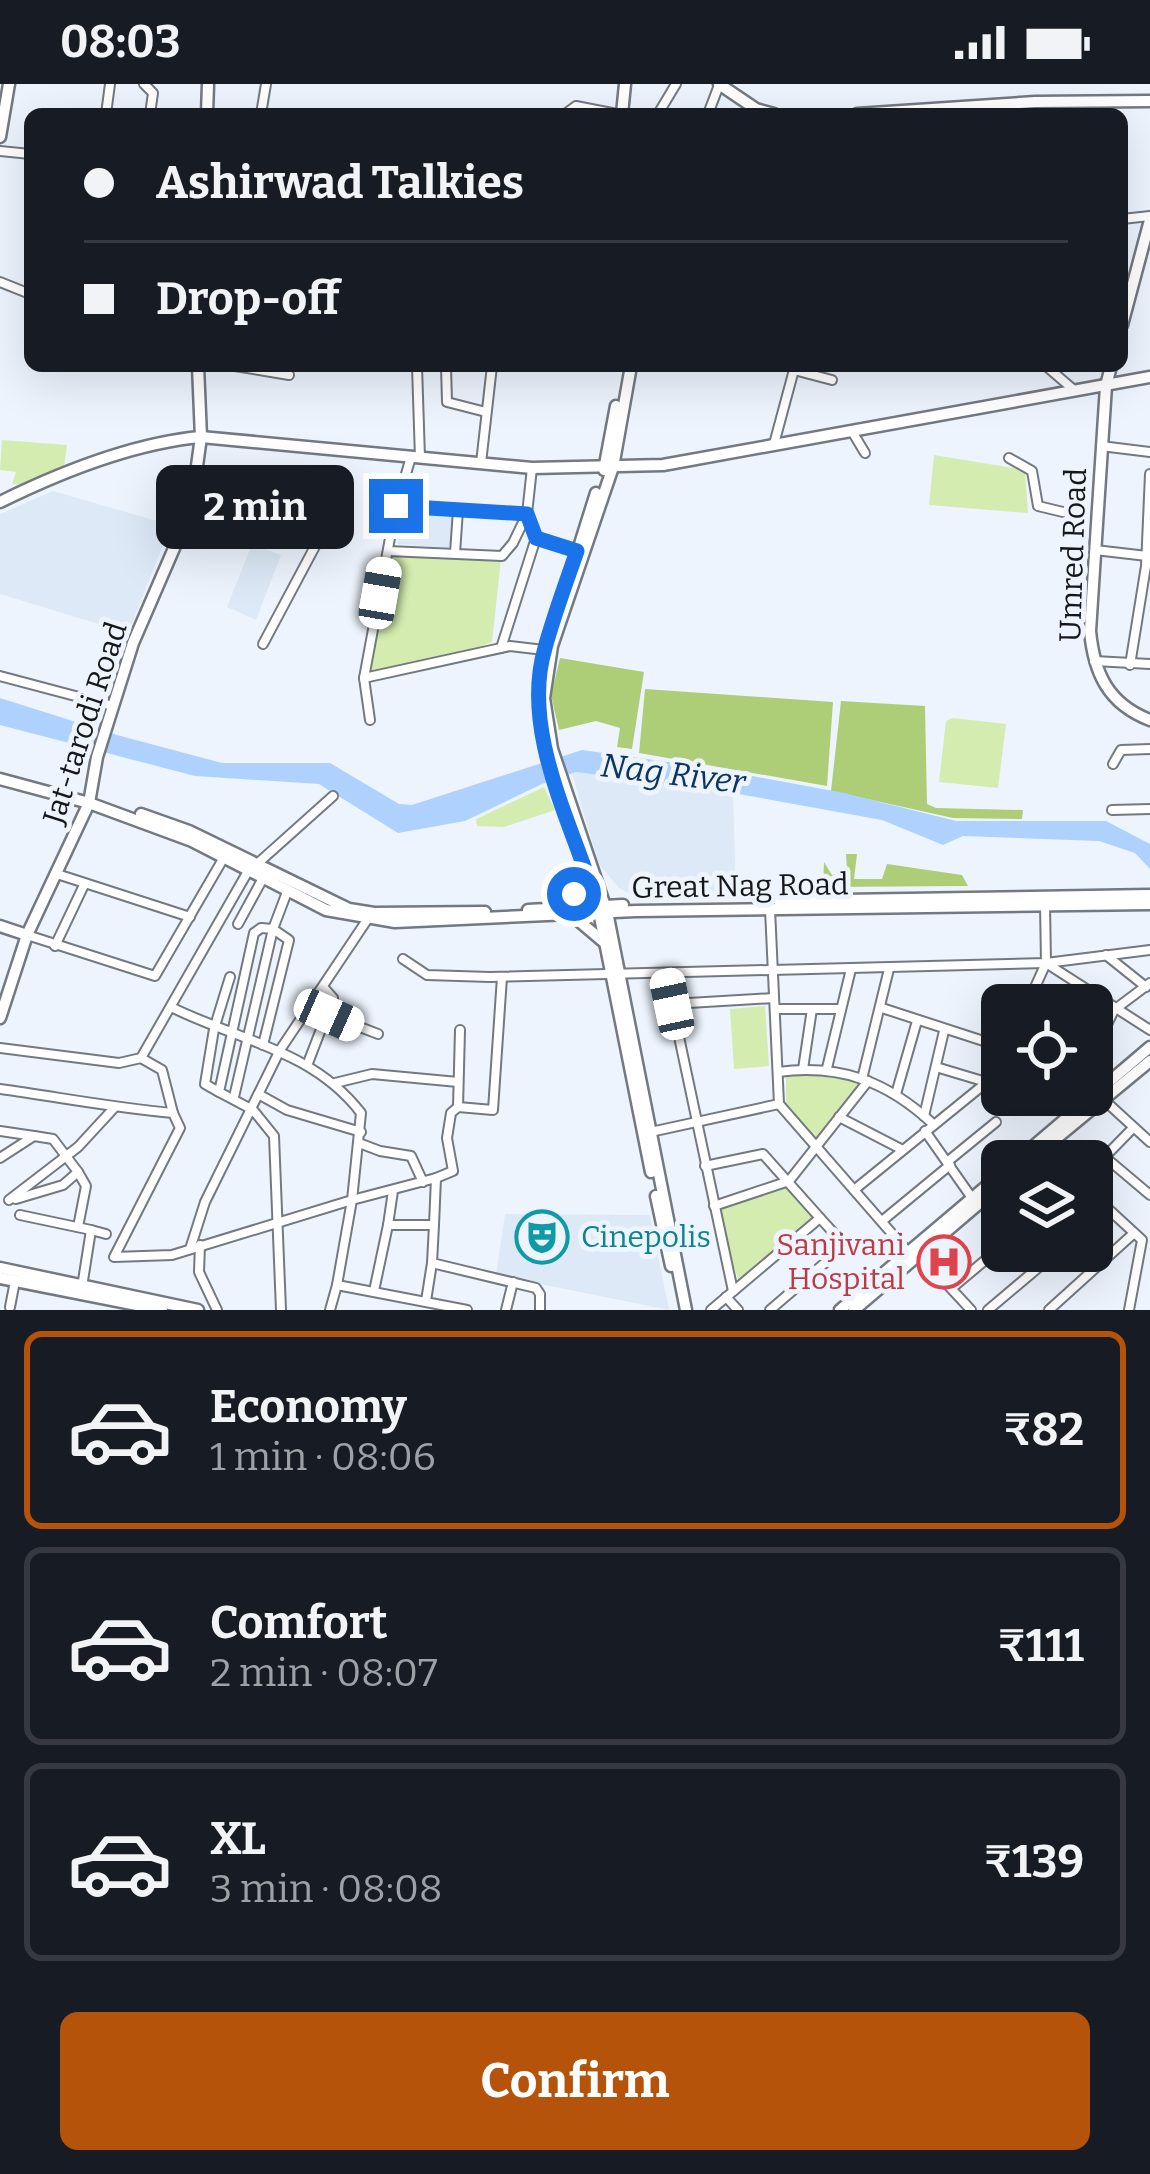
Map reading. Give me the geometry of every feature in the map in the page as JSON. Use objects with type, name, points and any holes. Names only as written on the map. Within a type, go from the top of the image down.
[{"type":"main road","points":[[0,137],[10,84]]},
{"type":"main road","points":[[719,84],[755,108]]},
{"type":"main road","points":[[1035,108],[1150,101]]},
{"type":"main road","points":[[1128,302],[1150,218]]},
{"type":"main road","name":"Jat-tarodi Road","points":[[0,1018],[27,935],[90,799],[97,757],[134,643],[191,509],[201,437],[199,372]]},
{"type":"main road","points":[[626,372],[609,467],[544,650],[539,712],[602,908],[683,1310]]},
{"type":"main road","name":"Umred Road","points":[[1110,372],[1090,632],[1093,661],[1106,690],[1121,705],[1150,720]]},
{"type":"main road","points":[[0,502],[44,481],[170,440],[201,437],[532,468],[663,465],[1150,377]]},
{"type":"main road","points":[[554,767],[544,698],[552,646],[580,552]]},
{"type":"main road","name":"Great Nag Road","points":[[0,776],[189,831],[262,880],[326,910],[367,920],[602,908],[1150,904]]},
{"type":"main road","name":"Great Nag Road","points":[[90,799],[349,909],[374,913],[569,912]]},
{"type":"main road","points":[[591,875],[633,908],[609,941]]},
{"type":"main road","points":[[591,875],[569,912],[609,941]]},
{"type":"main road","name":"Great Nag Road","points":[[633,908],[1150,895]]},
{"type":"main road","points":[[0,926],[27,935]]},
{"type":"main road","points":[[1113,1081],[1150,1047]]},
{"type":"main road","points":[[1113,1085],[1150,1061]]},
{"type":"main road","points":[[1042,1140],[1072,1116]]},
{"type":"main road","points":[[1051,1140],[1075,1116]]},
{"type":"main road","points":[[850,1309],[981,1190]]},
{"type":"main road","points":[[914,1253],[981,1200]]},
{"type":"main road","points":[[0,1268],[162,1310]]},
{"type":"main road","points":[[0,1278],[198,1310]]},
{"type":"street","points":[[271,372],[289,375]]},
{"type":"street","points":[[370,720],[364,678],[396,506],[416,457],[417,372]]},
{"type":"street","points":[[446,372],[447,402],[486,412]]},
{"type":"street","points":[[481,464],[491,372]]},
{"type":"street","points":[[774,444],[793,372]]},
{"type":"street","points":[[807,372],[832,380]]},
{"type":"street","points":[[1053,372],[1075,392]]},
{"type":"street","points":[[853,433],[866,453]]},
{"type":"street","points":[[1101,446],[1150,452]]},
{"type":"street","points":[[1009,458],[1032,471],[1038,506],[1064,512]]},
{"type":"street","points":[[388,551],[506,555],[527,514],[532,468]]},
{"type":"street","points":[[1130,665],[1145,613],[1150,473]]},
{"type":"street","points":[[396,506],[527,514]]},
{"type":"street","points":[[455,553],[458,510]]},
{"type":"street","points":[[501,648],[536,538],[527,514]]},
{"type":"street","points":[[263,644],[320,537]]},
{"type":"street","points":[[536,538],[580,552]]},
{"type":"street","points":[[1095,550],[1147,556]]},
{"type":"street","points":[[364,678],[501,648],[544,650]]},
{"type":"street","points":[[1093,661],[1150,664]]},
{"type":"street","points":[[0,676],[113,706]]},
{"type":"street","points":[[1113,764],[1121,750],[1150,748]]},
{"type":"street","points":[[141,1058],[251,869],[333,796]]},
{"type":"street","points":[[1112,810],[1150,809]]},
{"type":"street","points":[[27,935],[155,976],[223,859]]},
{"type":"street","points":[[57,874],[190,917]]},
{"type":"street","points":[[238,924],[262,880]]},
{"type":"street","points":[[55,946],[84,885]]},
{"type":"street","points":[[234,1096],[273,929],[287,892]]},
{"type":"street","points":[[1036,984],[1046,963],[1045,904]]},
{"type":"street","points":[[770,909],[779,1104],[882,1221],[971,1310]]},
{"type":"street","points":[[217,1310],[199,1272],[195,1247],[205,1202],[280,1050],[367,920]]},
{"type":"street","points":[[219,1092],[257,928],[273,929],[289,940],[263,1045]]},
{"type":"street","points":[[403,959],[427,975],[502,977],[1046,963],[1150,950]]},
{"type":"street","points":[[1105,955],[1148,985],[1114,1010],[1150,1030]]},
{"type":"street","points":[[1046,963],[1075,984]]},
{"type":"street","points":[[827,1068],[851,969]]},
{"type":"street","points":[[714,1206],[789,1181],[839,1117],[865,1080],[889,969]]},
{"type":"street","points":[[666,975],[730,1294],[738,1310]]},
{"type":"street","points":[[230,977],[214,1028],[205,1084],[253,1110],[274,1136],[281,1310]]},
{"type":"street","points":[[458,1107],[494,1110],[502,977]]},
{"type":"street","points":[[308,1063],[333,998],[324,988]]},
{"type":"street","points":[[672,1004],[774,998]]},
{"type":"street","points":[[171,1007],[308,1063],[335,1083],[361,1112],[352,1201],[330,1310]]},
{"type":"street","points":[[882,1008],[981,1041]]},
{"type":"street","points":[[803,1069],[812,1009]]},
{"type":"street","points":[[775,1010],[841,1009]]},
{"type":"street","points":[[329,1015],[378,1034]]},
{"type":"street","points":[[896,1094],[917,1021]]},
{"type":"street","points":[[0,1048],[119,1063],[141,1058],[162,1070],[180,1129],[112,1256],[142,1258],[195,1247],[453,1171],[448,1120],[458,1107],[460,1030]]},
{"type":"street","points":[[924,1116],[944,1031]]},
{"type":"street","points":[[936,1067],[981,1080]]},
{"type":"street","points":[[778,1072],[827,1068],[896,1094],[924,1116],[972,1198]]},
{"type":"street","points":[[335,1083],[372,1074],[458,1082]]},
{"type":"street","points":[[854,1190],[981,1087]]},
{"type":"street","points":[[0,1089],[173,1113]]},
{"type":"street","points":[[260,1094],[286,1110],[360,1137],[380,1151],[412,1156],[423,1182]]},
{"type":"street","points":[[648,1132],[779,1104]]},
{"type":"street","points":[[78,1172],[63,1185],[13,1199],[114,1108]]},
{"type":"street","points":[[1113,1112],[1150,1142]]},
{"type":"street","points":[[839,1117],[901,1149]]},
{"type":"street","points":[[882,1221],[996,1122]]},
{"type":"street","points":[[1113,1149],[1133,1128]]},
{"type":"street","points":[[0,1131],[52,1139],[66,1156],[86,1186],[77,1227]]},
{"type":"street","points":[[0,1158],[34,1136]]},
{"type":"street","points":[[705,1166],[758,1153],[769,1158],[842,1242],[841,1249],[770,1310]]},
{"type":"street","points":[[1113,1164],[1150,1195]]},
{"type":"street","points":[[426,1300],[436,1178]]},
{"type":"street","points":[[374,1291],[393,1191]]},
{"type":"street","points":[[1113,1214],[1142,1240]]},
{"type":"street","points":[[20,1215],[106,1234]]},
{"type":"street","points":[[711,1310],[820,1218]]},
{"type":"street","points":[[388,1226],[434,1226]]},
{"type":"street","points":[[82,1290],[91,1230]]},
{"type":"street","points":[[1049,1310],[1142,1240]]},
{"type":"street","points":[[1130,1310],[1142,1240]]},
{"type":"street","points":[[432,1262],[539,1291],[540,1310]]},
{"type":"street","points":[[952,1288],[981,1264]]},
{"type":"street","points":[[988,1310],[1033,1272]]},
{"type":"street","points":[[6,1308],[15,1281]]},
{"type":"street","points":[[506,1310],[513,1282]]},
{"type":"street","points":[[337,1285],[467,1310]]},
{"type":"shaded area","points":[[53,491],[171,525],[128,633],[0,594],[0,514]]},
{"type":"shaded area","points":[[402,514],[453,517],[451,548],[397,544]]},
{"type":"shaded area","points":[[252,544],[281,555],[256,620],[227,607]]},
{"type":"shaded area","points":[[572,774],[733,793],[736,895],[633,895],[619,888],[599,864]]},
{"type":"shaded area","points":[[505,1214],[650,1215],[669,1310],[496,1275]]},
{"type":"green space","points":[[2,440],[67,445],[64,468],[22,485],[12,484],[16,472],[0,470]]},
{"type":"green space","points":[[934,455],[1025,470],[1028,513],[929,505]]},
{"type":"green space","points":[[391,554],[501,559],[492,642],[462,653],[371,671]]},
{"type":"green space","points":[[560,658],[644,672],[632,749],[617,747],[620,728],[596,721],[559,730],[551,695]]},
{"type":"green space","points":[[645,689],[833,702],[827,786],[639,753]]},
{"type":"green space","points":[[841,701],[925,706],[927,804],[1023,810],[1022,819],[953,818],[831,791]]},
{"type":"green space","points":[[946,721],[1006,724],[998,788],[939,782]]},
{"type":"green space","points":[[544,787],[555,810],[504,827],[477,826],[476,819]]},
{"type":"green space","points":[[846,854],[857,854],[854,879],[882,879],[887,864],[962,875],[968,886],[823,887],[824,862],[832,875],[847,871]]},
{"type":"green space","points":[[765,1006],[769,1066],[734,1069],[730,1009]]},
{"type":"green space","points":[[827,1073],[862,1085],[816,1142],[786,1104],[786,1075]]},
{"type":"green space","points":[[788,1186],[815,1222],[739,1283],[718,1211]]},
{"type":"water","name":"Nag River","points":[[0,698],[222,763],[330,763],[399,804],[412,805],[582,750],[844,793],[956,821],[1106,821],[1150,844],[1150,869],[1135,853],[1099,841],[963,836],[943,845],[882,820],[576,772],[465,821],[398,833],[319,784],[195,776],[0,725]]},
{"type":"place","name":"Cinepolis","points":[[542,1237]]},
{"type":"place","name":"Sanjivani Hospital","points":[[944,1262]]},
{"type":"route","points":[[396,506],[527,514],[536,538],[577,551],[544,650],[539,712],[547,757],[586,872],[574,894]]}]
